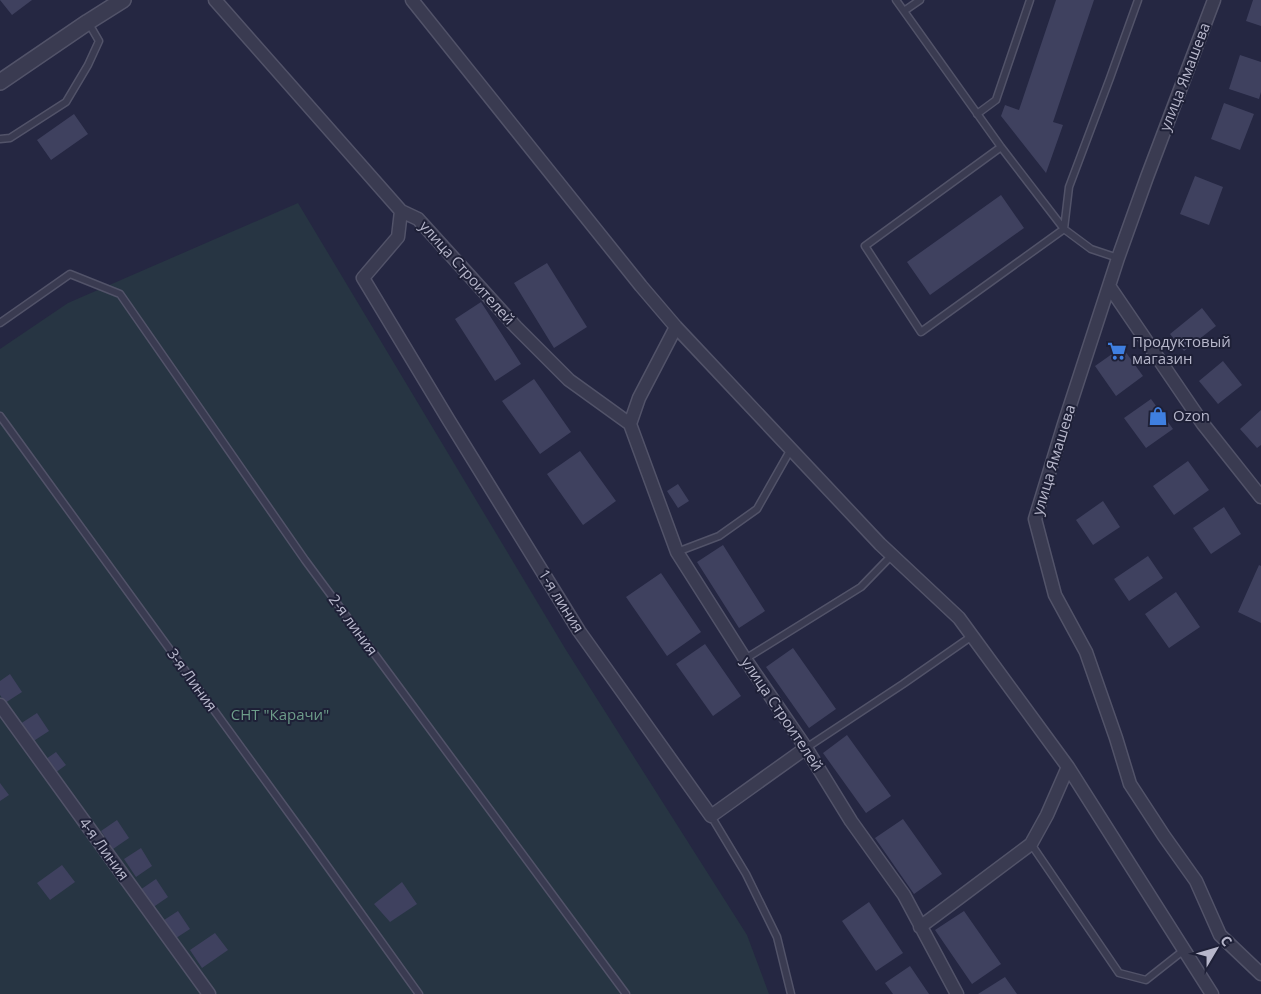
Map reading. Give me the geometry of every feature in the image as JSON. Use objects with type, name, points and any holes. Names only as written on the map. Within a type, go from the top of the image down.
[{"type":"street","points":[[0,82],[123,0]]},
{"type":"street","name":"улица Строителей","points":[[215,0],[401,211],[418,219],[516,327],[569,380],[630,424],[676,552],[852,821],[904,896],[957,994]]},
{"type":"street","points":[[412,0],[676,327],[892,556],[959,618],[1068,767],[1212,994]]},
{"type":"street","name":"улица Ямашева","points":[[1214,0],[1118,258],[1035,519],[1055,595],[1086,652],[1130,784],[1196,881],[1220,935],[1261,974]]},
{"type":"street","name":"1-я линия","points":[[401,211],[398,237],[363,278],[453,428],[579,631],[712,816]]},
{"type":"street","points":[[1109,286],[1203,424],[1261,498]]},
{"type":"street","points":[[630,424],[639,398],[676,327]]},
{"type":"street","name":"4-я Линия","points":[[0,704],[209,994]]},
{"type":"street","points":[[712,816],[806,748]]},
{"type":"street","points":[[920,927],[1031,844],[1047,815],[1068,767]]},
{"type":"lane","points":[[896,0],[1001,147],[1064,229],[1091,249],[1118,258]]},
{"type":"lane","points":[[904,11],[920,0]]},
{"type":"lane","points":[[977,114],[996,100],[1030,0]]},
{"type":"lane","points":[[1001,147],[865,246],[921,332],[1064,229],[1069,187],[1138,0]]},
{"type":"lane","points":[[0,139],[10,138],[66,102],[88,65],[99,41],[88,22]]},
{"type":"lane","name":"2-я линия","points":[[0,323],[70,274],[120,294],[305,560],[626,994]]},
{"type":"lane","name":"3-я Линия","points":[[0,416],[302,830],[419,994]]},
{"type":"lane","points":[[676,552],[719,536],[757,509],[791,449]]},
{"type":"lane","points":[[745,659],[861,586],[892,556]]},
{"type":"lane","points":[[806,748],[904,684],[972,636]]},
{"type":"lane","name":"1-я линия","points":[[712,816],[746,874],[777,937],[791,994]]},
{"type":"lane","points":[[1031,844],[1120,973],[1146,980],[1184,950]]},
{"type":"green space","name":"СНТ \"Карачи\"","points":[[298,203],[566,650],[747,935],[769,994],[0,994],[0,349],[68,303]]},
{"type":"building","points":[[0,0],[32,0],[12,15]]},
{"type":"building","points":[[1056,0],[1094,0],[1053,122],[1063,125],[1046,173],[1001,116],[1005,105],[1019,110]]},
{"type":"building","points":[[1253,0],[1261,0],[1261,26],[1246,21]]},
{"type":"building","points":[[1240,55],[1261,62],[1261,92],[1259,99],[1229,89]]},
{"type":"building","points":[[1224,103],[1254,114],[1240,150],[1211,139]]},
{"type":"building","points":[[74,114],[88,134],[51,160],[37,140]]},
{"type":"building","points":[[1195,176],[1223,187],[1209,225],[1180,214]]},
{"type":"building","points":[[1001,195],[1024,228],[930,295],[907,262]]},
{"type":"building","points":[[547,263],[587,327],[554,348],[514,283]]},
{"type":"building","points":[[481,302],[521,364],[495,381],[455,319]]},
{"type":"building","points":[[1202,308],[1216,326],[1184,351],[1170,334]]},
{"type":"building","points":[[1122,347],[1143,376],[1116,396],[1095,366]]},
{"type":"building","points":[[1223,361],[1242,385],[1218,404],[1199,381]]},
{"type":"building","points":[[534,379],[571,432],[540,454],[502,401]]},
{"type":"building","points":[[1151,399],[1173,429],[1146,448],[1124,418]]},
{"type":"building","points":[[1261,410],[1261,445],[1257,448],[1240,429]]},
{"type":"building","points":[[580,451],[616,501],[583,525],[547,474]]},
{"type":"building","points":[[1188,461],[1209,490],[1174,515],[1153,486]]},
{"type":"building","points":[[678,484],[689,501],[678,508],[667,491]]},
{"type":"building","points":[[1103,501],[1120,527],[1093,545],[1076,520]]},
{"type":"building","points":[[1224,507],[1241,534],[1211,554],[1193,528]]},
{"type":"building","points":[[723,545],[765,611],[739,628],[697,562]]},
{"type":"building","points":[[1148,556],[1163,578],[1129,601],[1114,579]]},
{"type":"building","points":[[1259,565],[1261,566],[1261,623],[1238,612]]},
{"type":"building","points":[[661,573],[701,632],[667,656],[626,597]]},
{"type":"building","points":[[1176,592],[1200,627],[1169,648],[1145,614]]},
{"type":"building","points":[[705,644],[741,696],[713,716],[676,664]]},
{"type":"building","points":[[793,648],[836,709],[809,728],[766,667]]},
{"type":"building","points":[[10,674],[22,692],[5,703],[0,695],[0,681]]},
{"type":"building","points":[[37,713],[49,731],[32,742],[20,724]]},
{"type":"building","points":[[847,735],[891,796],[866,813],[823,753]]},
{"type":"building","points":[[56,752],[66,765],[55,773],[46,759]]},
{"type":"building","points":[[0,783],[9,795],[0,801]]},
{"type":"building","points":[[903,819],[942,874],[914,894],[875,838]]},
{"type":"building","points":[[117,820],[129,838],[113,849],[101,831]]},
{"type":"building","points":[[141,848],[152,866],[136,877],[124,859]]},
{"type":"building","points":[[62,865],[75,882],[50,900],[37,883]]},
{"type":"building","points":[[156,879],[168,897],[152,908],[140,890]]},
{"type":"building","points":[[402,882],[417,904],[390,922],[374,904]]},
{"type":"building","points":[[869,902],[903,953],[876,971],[842,921]]},
{"type":"building","points":[[178,911],[190,929],[173,940],[161,922]]},
{"type":"building","points":[[964,911],[1001,964],[972,984],[935,930]]},
{"type":"building","points":[[215,933],[228,950],[202,968],[190,950]]},
{"type":"building","points":[[910,966],[929,994],[893,994],[885,983]]},
{"type":"building","points":[[1005,977],[1017,994],[978,994]]},
{"type":"place","name":"Продуктовый магазин","points":[[1117,351]]},
{"type":"place","name":"Ozon","points":[[1158,416]]}]
